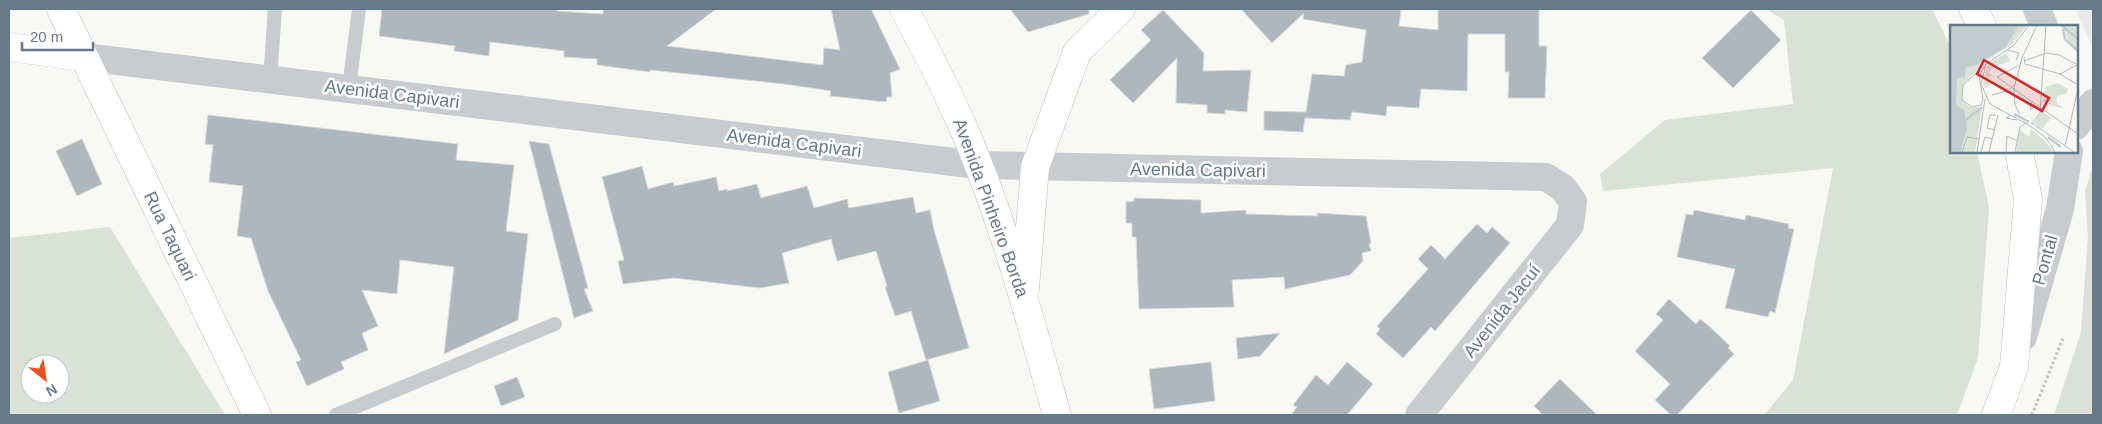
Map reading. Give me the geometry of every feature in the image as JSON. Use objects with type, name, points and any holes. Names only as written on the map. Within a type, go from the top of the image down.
[{"type":"main road","name":"Rua Taquari","points":[[61,9],[257,415]]},
{"type":"main road","name":"Avenida Pinheiro Borda","points":[[904,9],[932,60],[978,165],[1024,300],[1057,415]]},
{"type":"main road","points":[[1024,300],[1035,168],[1077,52],[1121,9]]},
{"type":"main road","points":[[1973,9],[1981,25]]},
{"type":"main road","name":"Avenida Capivari","points":[[9,48],[84,57]]},
{"type":"main road","points":[[1996,415],[2014,367],[2028,199],[2019,152]]},
{"type":"street","points":[[2037,9],[2044,25]]},
{"type":"street","name":"Avenida Capivari","points":[[84,57],[978,165],[1035,168],[1546,177],[1564,188],[1573,202]]},
{"type":"street","points":[[2077,125],[2093,103]]},
{"type":"street","name":"Pontal","points":[[2014,367],[2060,209],[2069,152]]},
{"type":"street","name":"Avenida Jacuí","points":[[1420,415],[1570,225],[1573,202]]},
{"type":"lane","points":[[270,79],[275,9]]},
{"type":"lane","points":[[350,88],[359,9]]},
{"type":"lane","points":[[336,415],[555,324]]},
{"type":"path","points":[[2032,415],[2063,338]]},
{"type":"shaded area","points":[[1766,9],[1932,9],[1950,46],[1950,152],[1977,152],[1989,208],[1978,358],[1957,415],[1764,415],[1793,380],[1833,168],[1603,191],[1600,174],[1665,120],[1793,104],[1784,20]]},
{"type":"shaded area","points":[[2075,9],[2093,9],[2093,48]]},
{"type":"shaded area","points":[[2093,166],[2093,415],[2054,415],[2081,332],[2088,238],[2085,191]]},
{"type":"shaded area","points":[[110,227],[225,415],[9,415],[9,238]]},
{"type":"building","points":[[382,9],[557,9],[557,11],[603,14],[603,9],[716,9],[667,46],[823,65],[824,48],[840,50],[831,9],[871,9],[900,69],[890,73],[892,97],[887,97],[886,102],[830,96],[831,91],[784,84],[650,70],[650,72],[597,65],[597,59],[564,57],[564,51],[490,42],[489,56],[454,51],[455,46],[379,36]]},
{"type":"building","points":[[1010,9],[1089,9],[1089,14],[1028,32]]},
{"type":"building","points":[[1241,9],[1401,9],[1399,26],[1438,30],[1438,9],[1539,9],[1539,46],[1547,46],[1545,98],[1508,98],[1509,72],[1505,72],[1505,34],[1468,34],[1467,91],[1421,89],[1419,108],[1387,106],[1386,116],[1352,112],[1350,120],[1305,118],[1303,132],[1264,130],[1264,111],[1306,112],[1312,74],[1344,76],[1346,65],[1362,62],[1366,30],[1303,19],[1304,13],[1272,43]]},
{"type":"building","points":[[1163,10],[1204,53],[1203,71],[1251,70],[1247,112],[1225,110],[1225,114],[1207,113],[1207,105],[1176,103],[1177,58],[1133,103],[1110,80],[1151,40],[1141,30]]},
{"type":"building","points":[[1751,10],[1781,40],[1733,88],[1702,58]]},
{"type":"building","points":[[208,115],[458,144],[456,160],[514,165],[506,231],[528,234],[518,320],[444,354],[454,267],[400,260],[397,294],[362,290],[378,326],[362,333],[368,350],[341,362],[344,369],[307,386],[296,362],[301,360],[268,291],[251,238],[237,236],[243,186],[209,182],[213,145],[205,144]]},
{"type":"building","points":[[82,139],[102,184],[77,196],[56,151]]},
{"type":"building","points":[[529,141],[549,144],[588,288],[584,289],[593,311],[574,318]]},
{"type":"building","points":[[642,166],[648,189],[673,182],[674,186],[716,177],[719,191],[757,184],[761,198],[807,186],[814,208],[847,199],[849,208],[913,197],[916,213],[930,210],[934,230],[969,348],[926,360],[911,311],[895,316],[876,251],[837,261],[831,239],[782,253],[789,283],[760,288],[674,278],[623,284],[618,261],[624,260],[602,177]]},
{"type":"building","points":[[1134,198],[1201,200],[1201,213],[1246,210],[1246,214],[1318,216],[1317,213],[1366,216],[1371,251],[1362,253],[1363,261],[1350,275],[1285,289],[1284,277],[1232,280],[1234,307],[1139,309],[1136,237],[1132,237],[1132,223],[1126,223],[1126,202],[1134,201]]},
{"type":"building","points":[[1694,210],[1745,220],[1746,215],[1789,224],[1788,228],[1794,229],[1775,313],[1770,311],[1768,317],[1725,308],[1735,269],[1677,257],[1686,214],[1693,215]]},
{"type":"building","points":[[1477,224],[1487,233],[1492,227],[1510,243],[1435,331],[1431,327],[1403,358],[1376,334],[1380,329],[1377,326],[1428,269],[1418,259],[1431,245],[1445,259]]},
{"type":"building","points":[[1669,299],[1696,324],[1700,319],[1709,326],[1730,346],[1728,348],[1734,354],[1677,415],[1671,415],[1655,400],[1670,384],[1635,351],[1663,320],[1656,314]]},
{"type":"building","points":[[1280,333],[1260,356],[1238,359],[1236,338]]},
{"type":"building","points":[[928,360],[940,401],[899,413],[888,372]]},
{"type":"building","points":[[1211,362],[1215,401],[1154,409],[1149,369]]},
{"type":"building","points":[[1347,362],[1373,384],[1347,415],[1291,415],[1297,407],[1293,405],[1316,375],[1328,385]]},
{"type":"building","points":[[517,377],[525,397],[501,406],[494,386]]},
{"type":"building","points":[[1560,379],[1597,415],[1543,415],[1534,406]]}]
